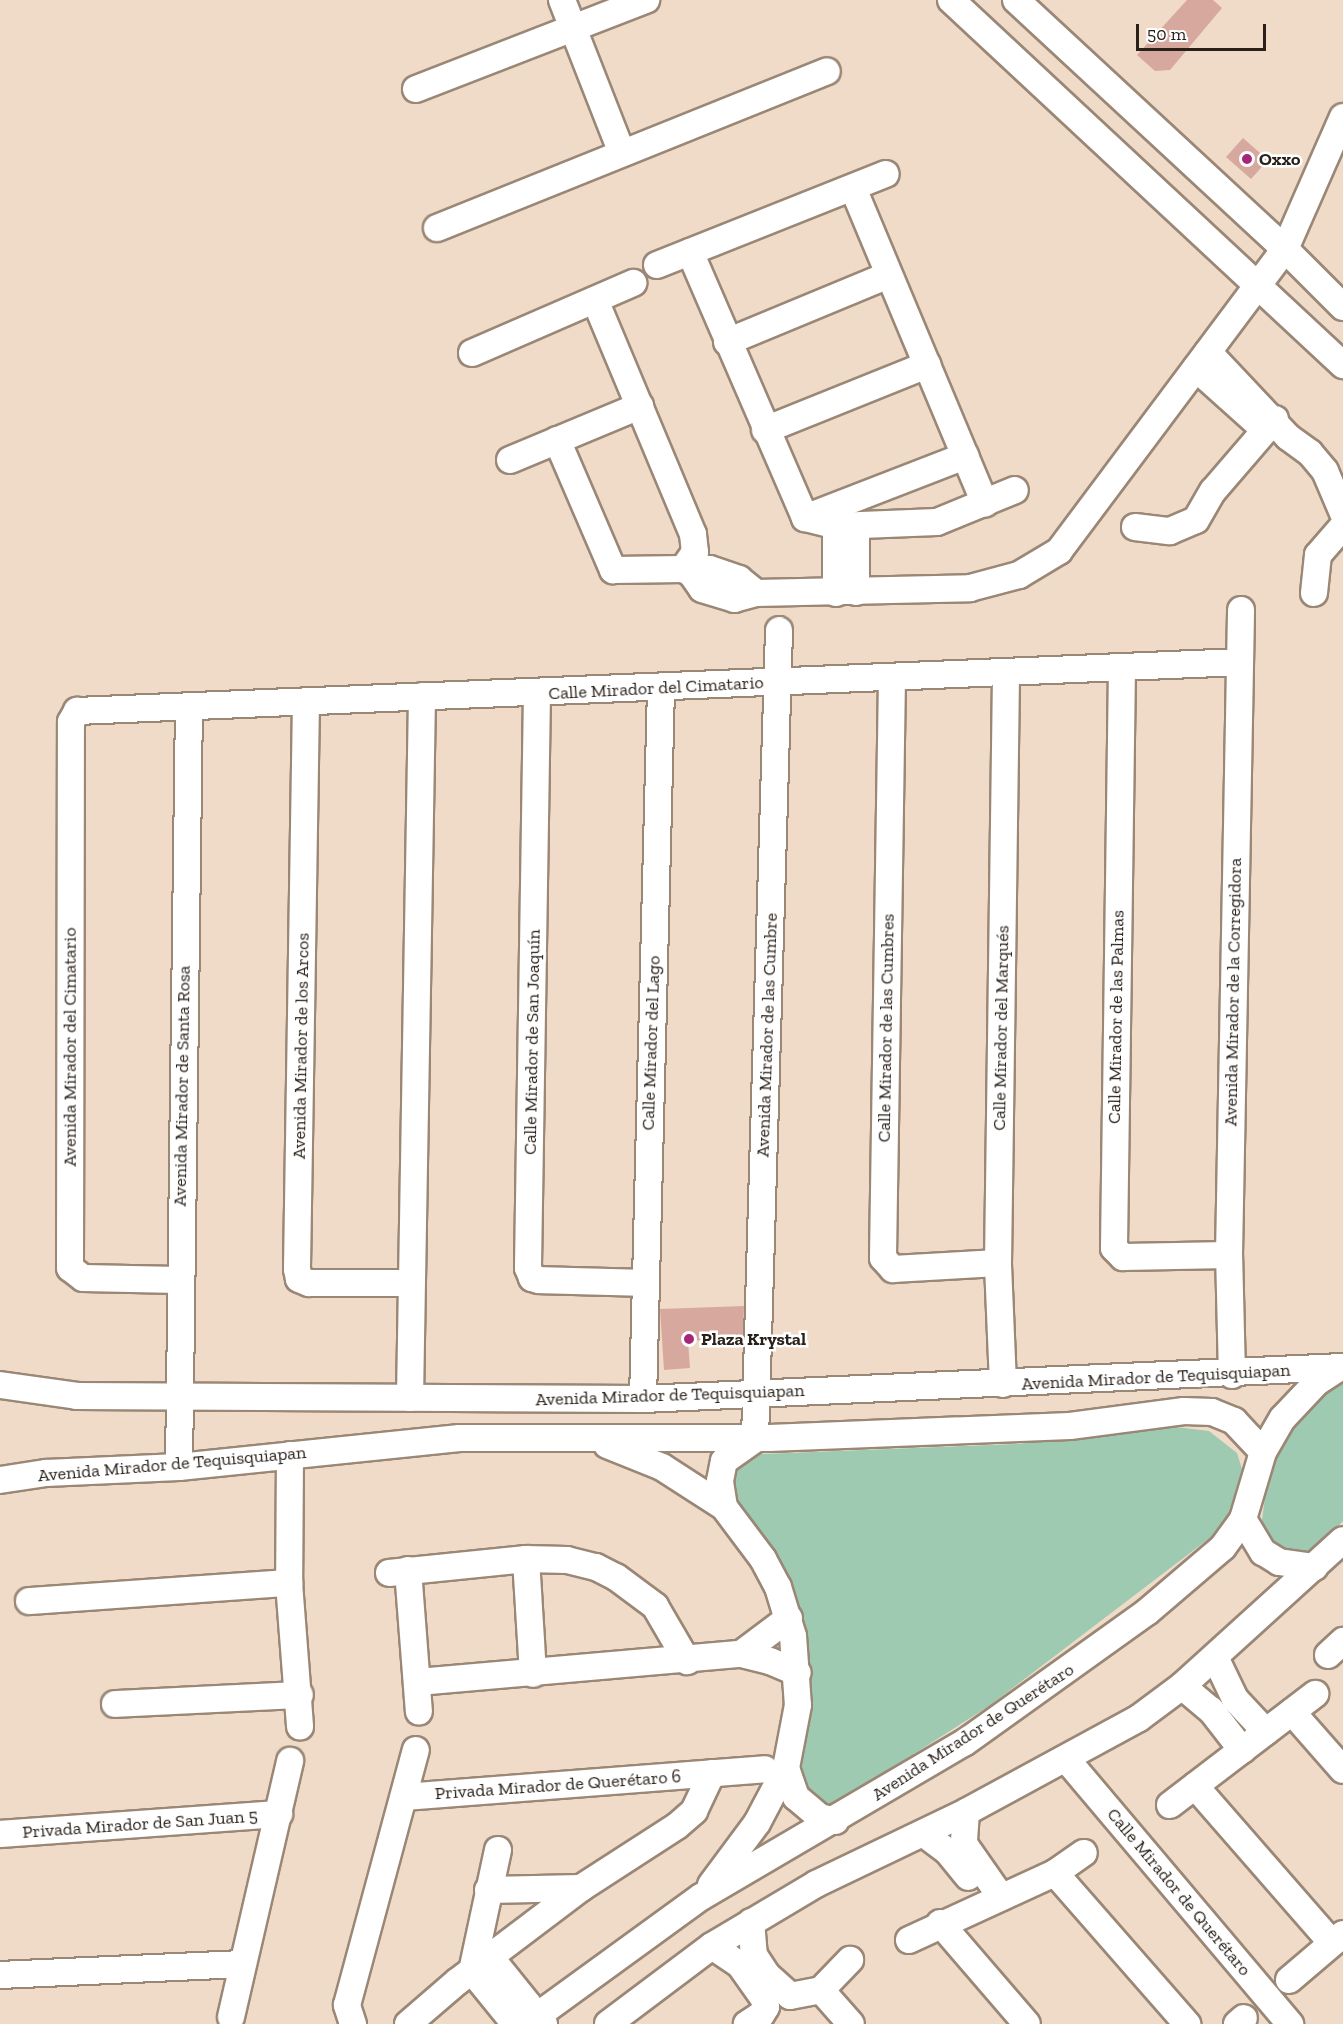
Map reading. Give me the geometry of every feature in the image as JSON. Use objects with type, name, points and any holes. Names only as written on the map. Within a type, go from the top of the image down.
[{"type":"street","points":[[562,0],[622,153]]},
{"type":"street","points":[[416,89],[646,0]]},
{"type":"street","points":[[951,0],[1343,364]]},
{"type":"street","points":[[1016,0],[1285,249],[1343,307]]},
{"type":"street","points":[[437,228],[827,71]]},
{"type":"street","points":[[557,440],[613,570],[716,571],[739,579],[756,593],[846,593],[970,588],[1018,575],[1044,562],[1059,551],[1285,249],[1343,117]]},
{"type":"street","points":[[657,265],[886,174]]},
{"type":"street","points":[[853,188],[985,503]]},
{"type":"street","points":[[690,252],[805,518]]},
{"type":"street","points":[[727,342],[889,275]]},
{"type":"street","points":[[472,353],[633,283]]},
{"type":"street","points":[[595,300],[697,545],[687,571]]},
{"type":"street","points":[[1202,360],[1277,429],[1310,453],[1324,471],[1343,513]]},
{"type":"street","points":[[765,430],[927,365]]},
{"type":"street","points":[[510,460],[640,406]]},
{"type":"street","points":[[1135,526],[1170,531],[1196,520],[1224,478],[1277,429]]},
{"type":"street","points":[[805,518],[965,456]]},
{"type":"street","points":[[805,518],[846,526],[937,522],[1015,490]]},
{"type":"street","points":[[846,526],[846,593]]},
{"type":"street","points":[[1314,593],[1318,555],[1343,526]]},
{"type":"street","name":"Avenida Mirador de la Corregidora","points":[[1232,1375],[1228,1256],[1241,610]]},
{"type":"street","name":"Avenida Mirador de las Cumbre","points":[[755,1439],[779,630]]},
{"type":"street","name":"Calle Mirador del Cimatario","points":[[74,714],[81,710],[661,688],[1239,662]]},
{"type":"street","name":"Calle Mirador de las Palmas","points":[[1122,667],[1114,1248],[1123,1257],[1228,1256]]},
{"type":"street","name":"Calle Mirador del Marqués","points":[[1003,1384],[998,1263],[1006,672]]},
{"type":"street","name":"Calle Mirador de las Cumbres","points":[[892,677],[883,1258],[893,1269],[998,1263]]},
{"type":"street","name":"Calle Mirador del Lago","points":[[643,1399],[644,1283],[661,688]]},
{"type":"street","name":"Calle Mirador de San Joaquín","points":[[537,693],[528,1268],[532,1278],[539,1280],[644,1283]]},
{"type":"street","points":[[410,1398],[410,1283],[422,696]]},
{"type":"street","name":"Avenida Mirador de los Arcos","points":[[306,701],[297,1269],[299,1279],[309,1283],[410,1283]]},
{"type":"street","name":"Avenida Mirador de Santa Rosa","points":[[179,1467],[179,1280],[189,706]]},
{"type":"street","name":"Avenida Mirador del Cimatario","points":[[74,714],[71,722],[70,1268],[83,1278],[179,1280]]},
{"type":"street","name":"Avenida Mirador de Tequisquiapan","points":[[0,1385],[77,1396],[643,1399],[756,1392],[1232,1375],[1342,1367]]},
{"type":"street","name":"Avenida Mirador de Querétaro","points":[[530,2022],[701,1897],[836,1821],[964,1743],[1079,1663],[1223,1547],[1244,1519],[1263,1452],[1283,1418],[1317,1383],[1342,1367]]},
{"type":"street","name":"Avenida Mirador de Tequisquiapan","points":[[0,1480],[46,1473],[179,1467],[460,1438],[755,1439],[1070,1426],[1184,1411],[1212,1412],[1234,1422],[1263,1452]]},
{"type":"street","points":[[724,1507],[720,1481],[724,1461],[755,1439]]},
{"type":"street","points":[[593,1440],[662,1467],[724,1507],[764,1558],[789,1618],[798,1673],[794,1737],[775,1769],[751,1832],[701,1897]]},
{"type":"street","points":[[290,1455],[289,1583],[300,1695],[300,1727]]},
{"type":"street","points":[[1244,1519],[1263,1552],[1279,1562],[1333,1556]]},
{"type":"street","points":[[608,2024],[712,1946],[816,1884],[966,1812],[1067,1760],[1139,1718],[1182,1686],[1333,1556]]},
{"type":"street","points":[[526,1559],[533,1674]]},
{"type":"street","points":[[419,1712],[418,1682],[399,1571],[526,1559],[567,1560],[596,1567],[616,1576],[655,1606],[687,1661]]},
{"type":"street","points":[[30,1601],[289,1583]]},
{"type":"street","points":[[654,1664],[655,1606]]},
{"type":"street","points":[[741,1654],[789,1618]]},
{"type":"street","points":[[418,1682],[654,1664],[741,1654],[770,1661],[798,1673]]},
{"type":"street","points":[[1215,1657],[1231,1692],[1266,1732]]},
{"type":"street","points":[[1182,1686],[1212,1710],[1242,1750]]},
{"type":"street","points":[[1212,1710],[1231,1692]]},
{"type":"street","points":[[1170,1805],[1315,1694]]},
{"type":"street","points":[[115,1704],[300,1695]]},
{"type":"street","points":[[1292,1712],[1343,1770]]},
{"type":"street","name":"Privada Mirador de Querétaro 6","points":[[354,2024],[347,2005],[416,1750]]},
{"type":"street","name":"Calle Mirador de Querétaro","points":[[1067,1760],[1290,2024]]},
{"type":"street","name":"Privada Mirador de San Juan 5","points":[[231,2017],[290,1761]]},
{"type":"street","points":[[775,1769],[796,1797],[820,1817],[836,1821]]},
{"type":"street","name":"Privada Mirador de Querétaro 6","points":[[404,1797],[775,1769]]},
{"type":"street","name":"Privada Mirador de Querétaro 6","points":[[408,2024],[481,1964],[581,1888],[694,1811],[712,1773]]},
{"type":"street","points":[[1195,1786],[1338,1939],[1289,1980]]},
{"type":"street","points":[[956,1848],[966,1812]]},
{"type":"street","name":"Privada Mirador de San Juan 5","points":[[0,1834],[279,1814]]},
{"type":"street","points":[[923,1833],[956,1848],[994,1900]]},
{"type":"street","points":[[498,1850],[488,1890],[481,1964],[530,2022]]},
{"type":"street","points":[[909,1940],[940,1923],[1054,1873],[1084,1853]]},
{"type":"street","points":[[1054,1873],[1187,2024]]},
{"type":"street","points":[[488,1890],[581,1888]]},
{"type":"street","points":[[747,2024],[766,2007],[747,1960],[751,1922]]},
{"type":"street","points":[[940,1923],[1027,2024]]},
{"type":"street","points":[[712,1946],[747,1960],[790,1996],[821,1990],[850,1960]]},
{"type":"street","points":[[0,1975],[242,1964]]},
{"type":"street","points":[[821,1990],[851,2024]]},
{"type":"green space","points":[[1343,1381],[1343,1521],[1312,1553],[1290,1555],[1268,1541],[1262,1520],[1270,1458],[1293,1414],[1335,1382]]},
{"type":"green space","points":[[1176,1427],[1209,1431],[1237,1453],[1247,1485],[1232,1521],[989,1706],[829,1808],[796,1786],[808,1669],[724,1495],[735,1455],[1015,1444]]},
{"type":"building","points":[[1187,0],[1213,0],[1222,8],[1170,70],[1155,71],[1137,55]]},
{"type":"building","name":"Oxxo","points":[[1243,138],[1268,160],[1251,179],[1226,157]]},
{"type":"building","name":"Plaza Krystal","points":[[744,1306],[743,1338],[688,1341],[690,1368],[664,1370],[660,1309]]},
{"type":"place","name":"Oxxo","points":[[1247,159]]},
{"type":"place","name":"Plaza Krystal","points":[[689,1339]]}]
